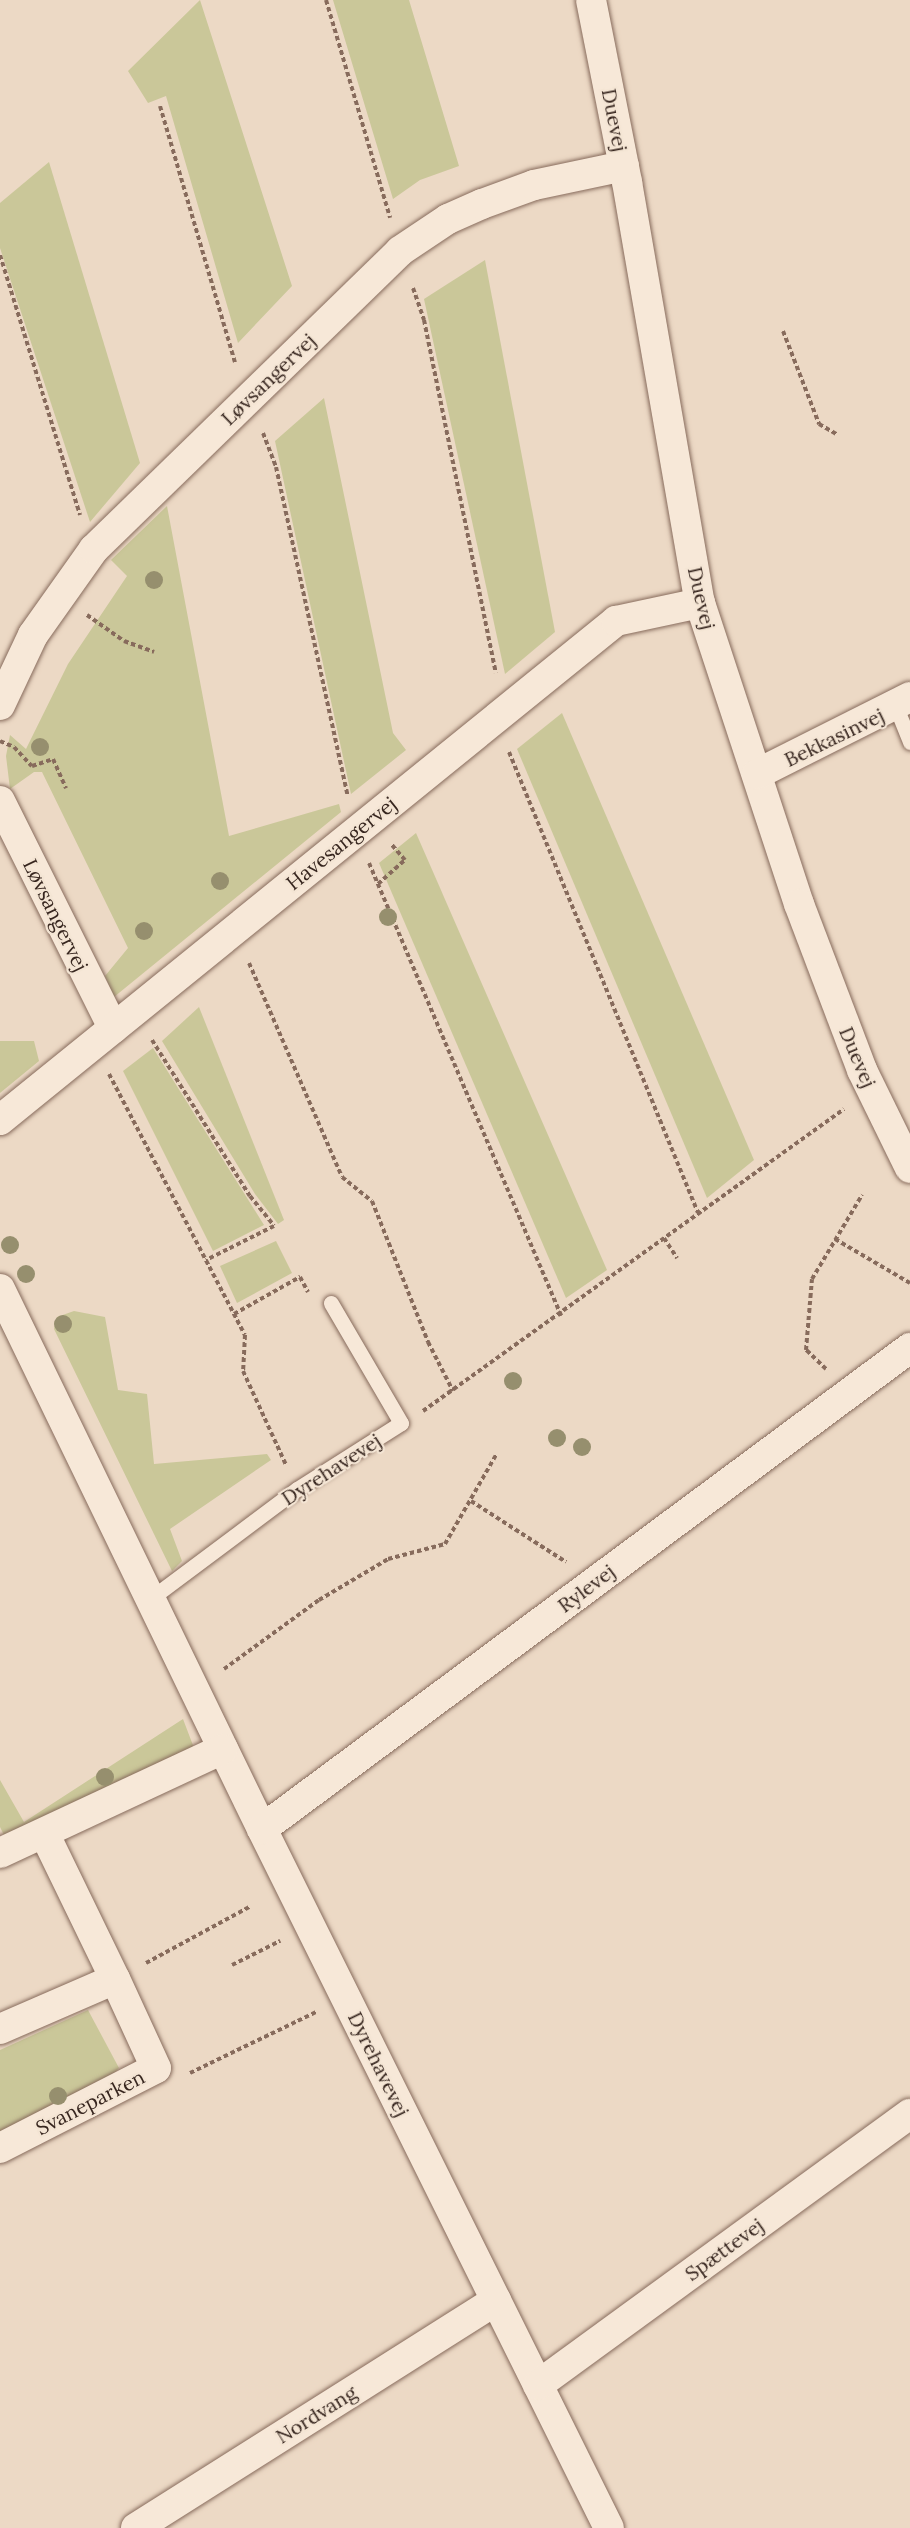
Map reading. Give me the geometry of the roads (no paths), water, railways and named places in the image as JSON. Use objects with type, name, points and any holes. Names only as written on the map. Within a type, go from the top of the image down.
[{"type":"street","name":"Duevej","points":[[591,0],[624,166],[700,603],[799,904],[872,1091],[910,1168]]},
{"type":"street","name":"Løvsangervej","points":[[0,705],[33,635],[94,549],[400,251],[448,219],[482,204],[534,185],[624,166]]},
{"type":"street","name":"Havesangervej","points":[[0,1120],[616,621],[700,603]]},
{"type":"street","name":"Bekkasinvej","points":[[757,774],[903,702]]},
{"type":"street","name":"Løvsangervej","points":[[0,801],[113,1028]]},
{"type":"street","name":"Dyrehavevej","points":[[0,1289],[262,1829],[538,2385],[604,2526]]},
{"type":"street","name":"Rylevej","points":[[262,1829],[910,1348]]},
{"type":"street","points":[[0,1853],[223,1749]]},
{"type":"street","name":"Svaneparken","points":[[0,2148],[156,2068],[44,1833]]},
{"type":"street","points":[[0,2029],[115,1979]]},
{"type":"street","name":"Spættevej","points":[[538,2385],[910,2114]]},
{"type":"street","name":"Nordvang","points":[[136,2528],[496,2300]]},
{"type":"lane","points":[[903,702],[910,742]]},
{"type":"lane","name":"Dyrehavevej","points":[[150,1599],[297,1489],[401,1423],[331,1303]]}]
